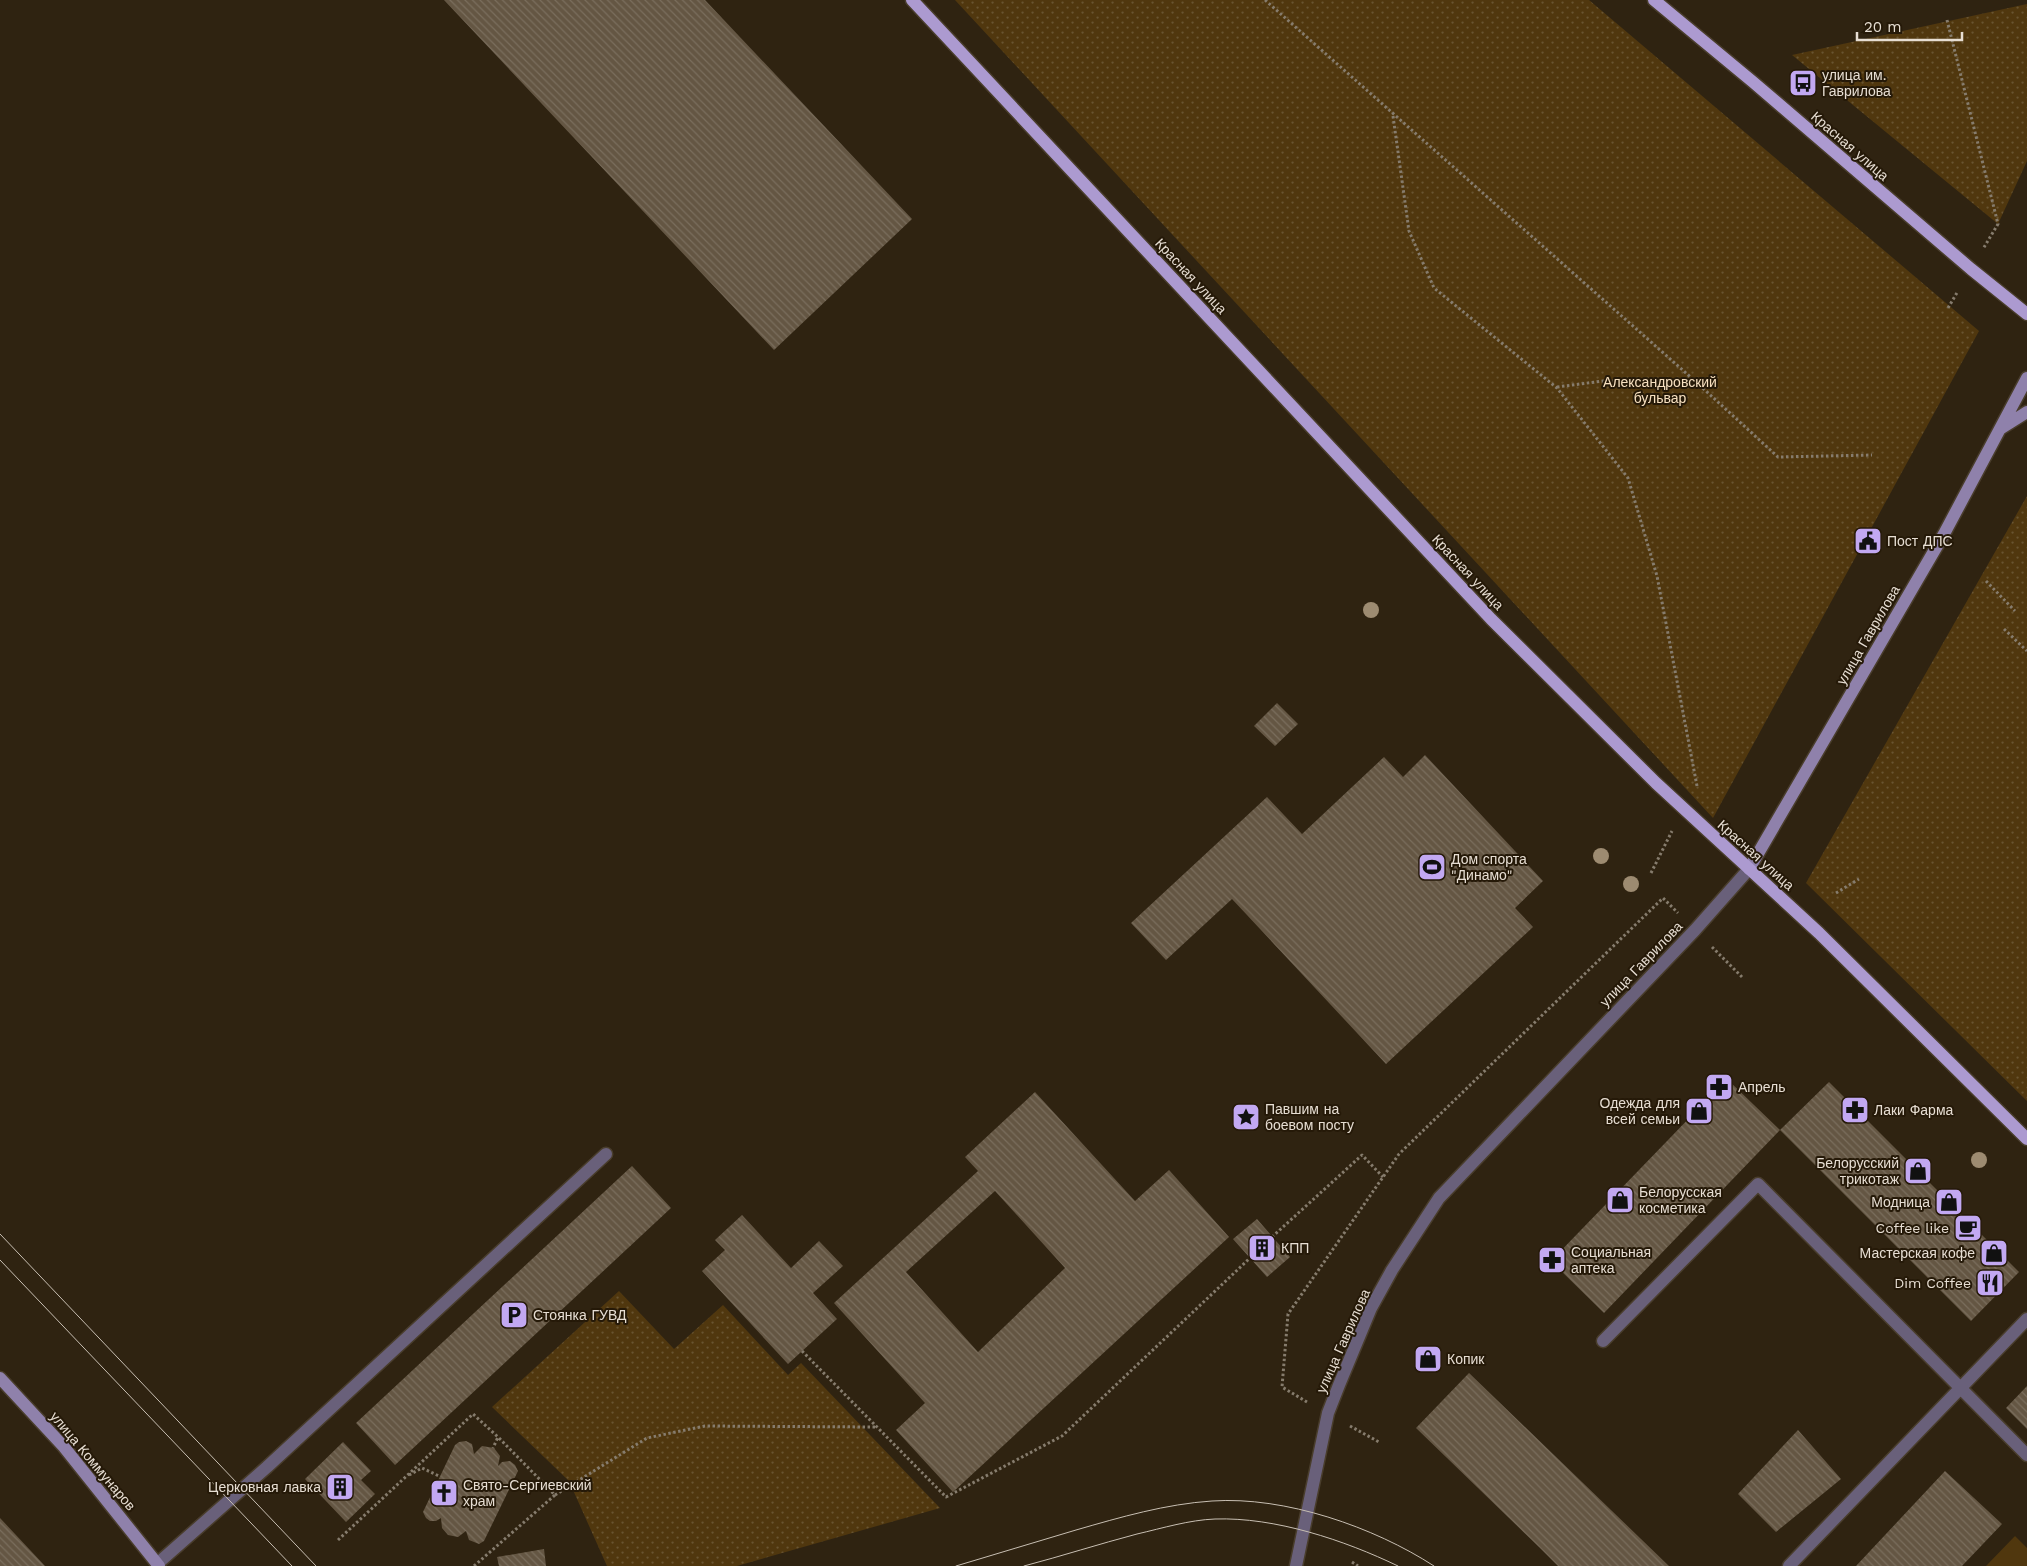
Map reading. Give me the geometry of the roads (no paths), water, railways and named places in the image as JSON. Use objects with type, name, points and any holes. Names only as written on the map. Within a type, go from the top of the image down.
[{"type":"main road","name":"Красная улица","points":[[912,0],[1491,618],[1656,783],[1819,933],[2027,1138]]},
{"type":"main road","name":"Красная улица","points":[[1654,0],[1753,82],[1971,270],[2027,314]]},
{"type":"main road","name":"улица Гаврилова","points":[[1749,869],[1944,534],[2027,378]]},
{"type":"main road","points":[[2000,429],[2027,412]]},
{"type":"main road","name":"улица Коммунаров","points":[[0,1378],[64,1447],[158,1565]]},
{"type":"street","name":"улица Гаврилова","points":[[1296,1566],[1328,1414],[1371,1308],[1392,1270],[1439,1198],[1695,930],[1749,869]]},
{"type":"street","points":[[158,1565],[249,1484],[606,1154]]},
{"type":"street","points":[[1603,1341],[1758,1184],[2027,1455]]},
{"type":"street","points":[[1789,1566],[2027,1319]]},
{"type":"tram line","points":[[0,1234],[316,1566]]},
{"type":"tram line","points":[[0,1260],[292,1566]]},
{"type":"tram line","points":[[956,1566],[1110,1520],[1178,1505],[1212,1501],[1269,1504],[1299,1509],[1328,1517],[1384,1539],[1434,1566]]},
{"type":"tram line","points":[[1024,1566],[1137,1534],[1186,1523],[1215,1519],[1261,1522],[1309,1532],[1355,1547],[1398,1566]]},
{"type":"place","name":"улица им. Гаврилова","points":[[1803,83]]},
{"type":"place","name":"Пост ДПС","points":[[1868,541]]},
{"type":"place","name":"Дом спорта \"Динамо\"","points":[[1432,867]]},
{"type":"place","name":"Апрель","points":[[1719,1087]]},
{"type":"place","name":"Лаки Фарма","points":[[1855,1110]]},
{"type":"place","name":"Одежда для всей семьи","points":[[1699,1111]]},
{"type":"place","name":"Павшим на боевом посту","points":[[1246,1117]]},
{"type":"place","name":"Белорусский трикотаж","points":[[1918,1171]]},
{"type":"place","name":"Белорусская косметика","points":[[1620,1200]]},
{"type":"place","name":"Модница","points":[[1949,1202]]},
{"type":"place","name":"Coffee like","points":[[1968,1228]]},
{"type":"place","name":"КПП","points":[[1262,1248]]},
{"type":"place","name":"Мастерская кофе","points":[[1994,1253]]},
{"type":"place","name":"Социальная аптека","points":[[1552,1260]]},
{"type":"place","name":"Dim Coffee","points":[[1990,1283]]},
{"type":"place","name":"Стоянка ГУВД","points":[[514,1315]]},
{"type":"place","name":"Копик","points":[[1428,1359]]},
{"type":"place","name":"Церковная лавка","points":[[340,1487]]},
{"type":"place","name":"Свято-Сергиевский храм","points":[[444,1493]]},
{"type":"park label","name":"Александровский бульвар","points":[[1660,390]]}]
